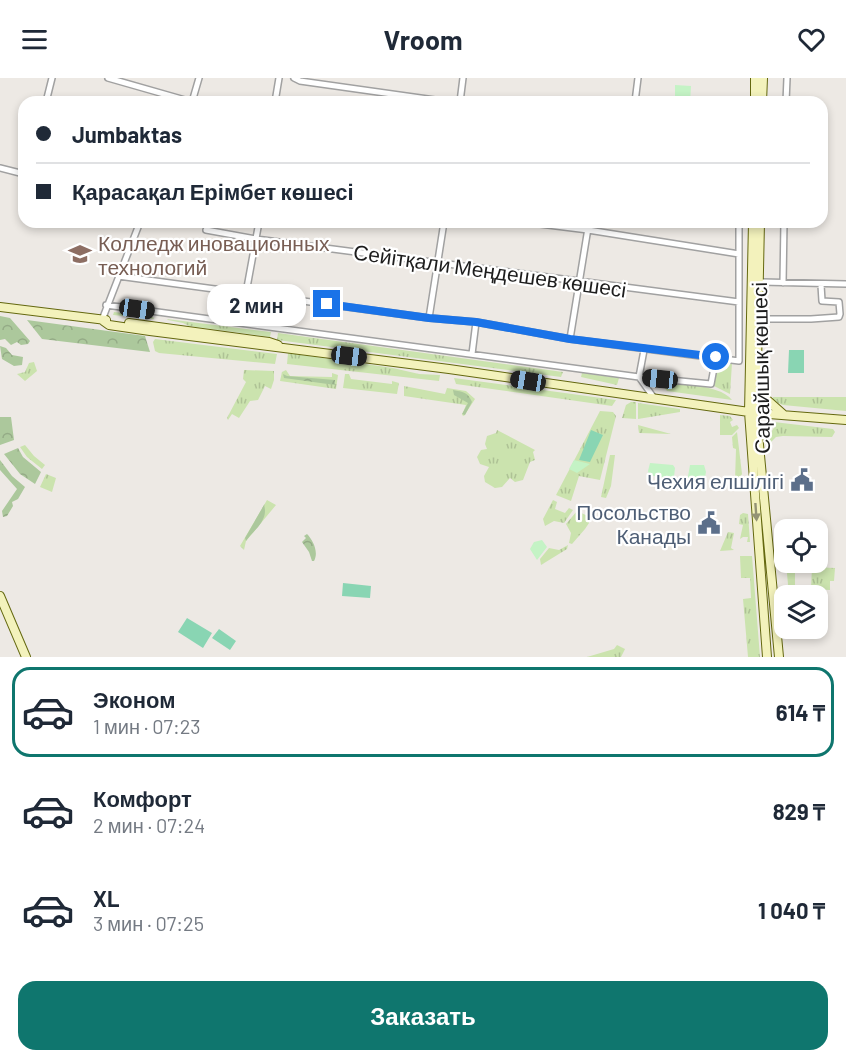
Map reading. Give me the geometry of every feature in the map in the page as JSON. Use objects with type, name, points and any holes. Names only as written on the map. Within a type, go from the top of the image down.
[{"type":"main road","points":[[755,78],[755,96]]},
{"type":"main road","points":[[762,96],[763,78]]},
{"type":"main road","name":"Сарайшық көшесі","points":[[753,228],[752,412],[767,657]]},
{"type":"main road","name":"Сарайшық көшесі","points":[[760,228],[757,383],[752,412],[779,657]]},
{"type":"main road","points":[[0,307],[102,320],[109,325],[268,348],[284,348],[752,412],[846,420]]},
{"type":"main road","points":[[757,383],[766,399],[784,415]]},
{"type":"main road","points":[[0,596],[26,657]]},
{"type":"street","points":[[48,96],[52,78]]},
{"type":"street","points":[[108,78],[171,96]]},
{"type":"street","points":[[194,96],[199,78]]},
{"type":"street","points":[[276,96],[279,78]]},
{"type":"street","points":[[294,78],[300,81],[406,96]]},
{"type":"street","points":[[461,96],[463,78]]},
{"type":"street","points":[[636,96],[638,78]]},
{"type":"street","points":[[786,96],[787,78]]},
{"type":"street","points":[[0,168],[18,172]]},
{"type":"street","points":[[102,320],[138,228]]},
{"type":"street","points":[[246,293],[258,228]]},
{"type":"street","points":[[429,318],[443,228]]},
{"type":"street","points":[[572,228],[739,254]]},
{"type":"street","points":[[118,276],[429,318],[476,322],[644,350],[739,360],[739,228]]},
{"type":"street","points":[[783,283],[784,228]]},
{"type":"street","name":"Сейітқали Меңдешев көшесі","points":[[206,230],[256,239],[580,283],[739,302]]},
{"type":"street","points":[[570,339],[588,230]]},
{"type":"street","points":[[759,282],[846,284]]},
{"type":"street","points":[[758,319],[839,317],[839,303],[822,301],[821,285]]},
{"type":"street","points":[[106,305],[639,377],[711,384],[716,357]]},
{"type":"street","points":[[472,354],[476,322]]},
{"type":"street","points":[[644,350],[639,377],[654,398]]},
{"type":"green space","points":[[675,85],[691,86],[690,96],[675,96]]},
{"type":"green space","points":[[114,312],[153,317],[154,319],[113,315]]},
{"type":"green space","points":[[0,316],[10,318],[30,341],[28,344],[21,345],[17,342],[11,345],[5,339],[0,340]]},
{"type":"green space","points":[[167,319],[271,332],[270,337],[189,326]]},
{"type":"green space","points":[[27,320],[145,336],[150,352],[42,339]]},
{"type":"green space","points":[[278,333],[563,372],[561,377],[277,340]]},
{"type":"green space","points":[[155,339],[277,354],[275,364],[159,353],[155,351],[153,342]]},
{"type":"green space","points":[[0,346],[6,348],[12,355],[23,357],[22,365],[14,366],[2,359]]},
{"type":"green space","points":[[789,350],[804,350],[804,373],[788,373]]},
{"type":"green space","points":[[288,353],[393,368],[419,374],[440,375],[439,381],[287,364]]},
{"type":"green space","points":[[34,362],[37,371],[25,381],[17,374],[25,372],[29,363]]},
{"type":"green space","points":[[718,362],[732,363],[730,394],[714,386]]},
{"type":"green space","points":[[244,370],[274,371],[274,380],[271,389],[265,386],[258,400],[250,401],[239,418],[232,414],[228,420],[246,382],[243,379]]},
{"type":"green space","points":[[286,370],[290,376],[332,377],[332,373],[338,375],[336,389],[280,381],[282,372]]},
{"type":"green space","points":[[582,373],[619,378],[617,385],[581,377]]},
{"type":"green space","points":[[283,374],[335,380],[335,385],[284,378]]},
{"type":"green space","points":[[345,374],[349,374],[351,379],[399,383],[397,394],[343,388]]},
{"type":"green space","points":[[454,378],[616,400],[612,406],[456,384]]},
{"type":"green space","points":[[646,380],[705,387],[726,394],[732,400],[667,391],[663,386],[652,384],[649,386]]},
{"type":"green space","points":[[404,386],[445,394],[447,388],[466,391],[475,399],[464,416],[462,415],[466,405],[404,396]]},
{"type":"green space","points":[[453,390],[465,393],[472,402],[465,415],[462,414],[468,403],[454,395]]},
{"type":"green space","points":[[773,397],[846,397],[846,411],[783,405],[773,401]]},
{"type":"green space","points":[[636,402],[636,419],[622,418],[626,405]]},
{"type":"green space","points":[[638,403],[680,409],[680,412],[638,419]]},
{"type":"green space","points":[[600,411],[613,412],[616,416],[600,480],[579,476],[571,501],[556,495]]},
{"type":"green space","points":[[720,415],[730,416],[733,420],[730,422],[732,427],[737,425],[739,428],[732,435],[720,435]]},
{"type":"green space","points":[[0,417],[11,417],[14,440],[0,445]]},
{"type":"green space","points":[[774,422],[833,429],[835,432],[832,437],[776,437],[769,444],[770,434],[775,426]]},
{"type":"green space","points":[[638,425],[671,434],[639,433]]},
{"type":"green space","points":[[497,430],[535,450],[533,452],[535,460],[530,462],[523,480],[515,482],[510,478],[502,487],[495,488],[485,482],[484,476],[489,467],[480,464],[477,457],[481,450],[487,449],[485,444],[487,436],[496,433]]},
{"type":"green space","points":[[591,430],[603,435],[590,462],[579,460]]},
{"type":"green space","points":[[737,432],[742,474],[738,481],[735,480],[736,449],[733,448],[732,437]]},
{"type":"green space","points":[[25,445],[45,465],[42,469],[27,457],[20,447]]},
{"type":"green space","points":[[18,448],[23,457],[41,472],[35,484],[20,474],[4,454]]},
{"type":"green space","points":[[610,455],[615,455],[611,486],[606,498],[601,497]]},
{"type":"green space","points":[[0,460],[12,476],[25,487],[18,499],[12,502],[13,506],[7,516],[3,517],[2,511],[17,489],[0,470]]},
{"type":"green space","points":[[574,460],[590,464],[577,473],[569,469]]},
{"type":"green space","points":[[650,463],[673,465],[674,477],[671,479],[649,475]]},
{"type":"green space","points":[[690,465],[704,465],[706,472],[703,486],[687,482]]},
{"type":"green space","points":[[46,474],[56,478],[52,492],[40,487]]},
{"type":"green space","points":[[267,500],[276,505],[246,541],[244,550],[240,546]]},
{"type":"green space","points":[[553,500],[557,502],[555,509],[565,513],[569,508],[573,510],[564,523],[554,521],[545,526],[543,519]]},
{"type":"green space","points":[[264,505],[263,520],[246,541],[245,538]]},
{"type":"green space","points":[[577,511],[590,517],[585,529],[572,544],[569,543],[571,533],[566,524]]},
{"type":"green space","points":[[748,514],[750,542],[747,542],[748,537],[740,539],[743,525],[739,524],[740,515]]},
{"type":"green space","points":[[728,532],[734,533],[731,548],[734,550],[720,551]]},
{"type":"green space","points":[[307,534],[315,546],[314,561],[302,542]]},
{"type":"green space","points":[[542,540],[547,547],[537,560],[530,549],[534,542]]},
{"type":"green space","points":[[568,545],[567,549],[541,565],[540,559],[549,548],[559,550]]},
{"type":"green space","points":[[740,556],[752,556],[760,657],[748,657],[743,599],[751,598],[750,578],[741,578]]},
{"type":"green space","points":[[828,568],[835,568],[834,581],[830,581],[830,590],[828,590],[828,585],[811,585],[812,573],[828,573]]},
{"type":"green space","points":[[787,573],[795,573],[795,585],[788,585]]},
{"type":"green space","points":[[343,583],[371,586],[370,598],[342,596]]},
{"type":"green space","points":[[187,618],[212,633],[203,648],[178,632]]},
{"type":"green space","points":[[219,629],[236,641],[230,650],[212,638]]},
{"type":"green space","points":[[617,645],[625,649],[621,657],[587,657],[614,649]]},
{"type":"place","name":"Колледж иновационных технологий","points":[[80,254]]},
{"type":"place","name":"Чехия елшілігі","points":[[802,480]]},
{"type":"place","name":"Посольство Канады","points":[[709,523]]},
{"type":"route","points":[[327,304],[476,322],[644,350],[716,357]]}]
